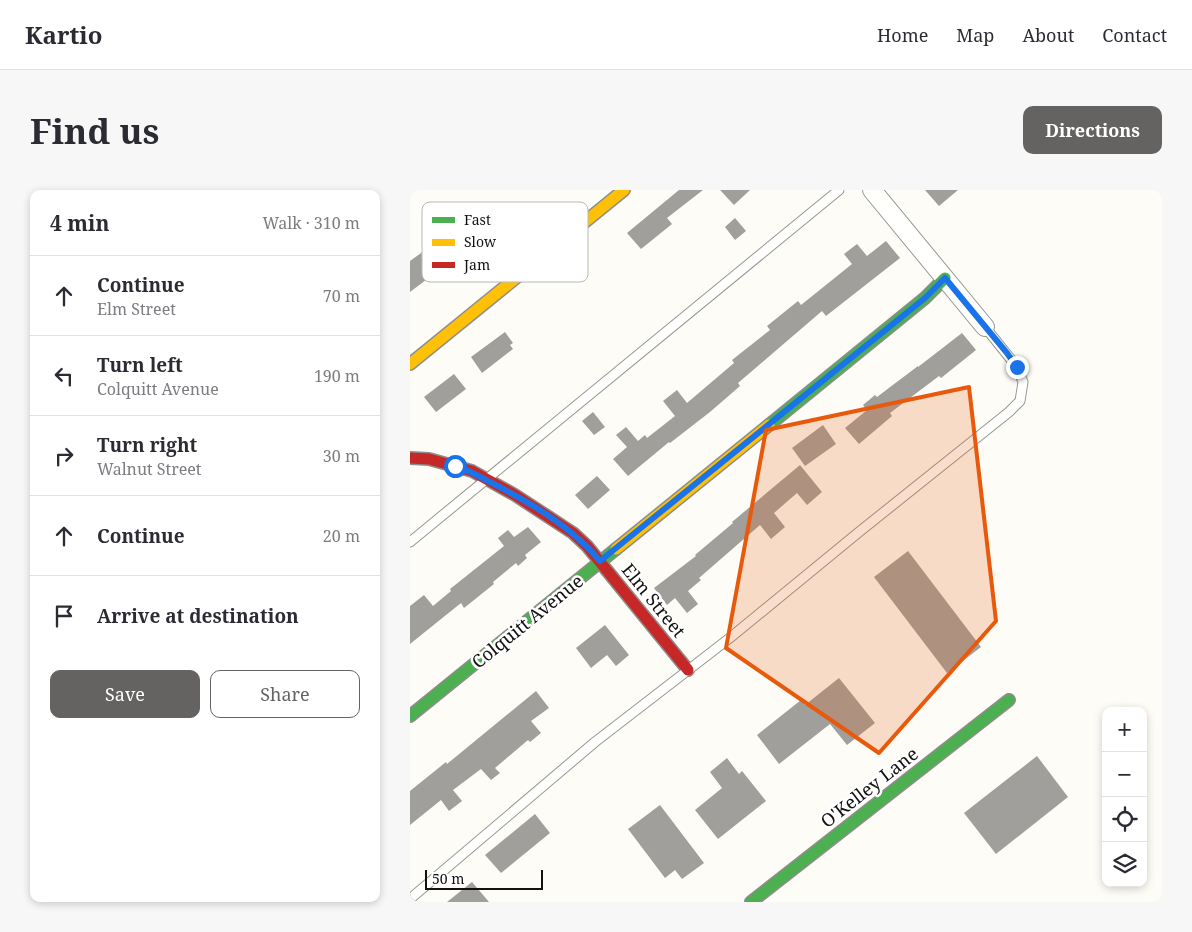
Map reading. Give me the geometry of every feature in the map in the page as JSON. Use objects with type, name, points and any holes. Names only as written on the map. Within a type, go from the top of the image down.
[{"type":"street","points":[[588,219],[624,190]]},
{"type":"street","points":[[873,190],[985,327]]},
{"type":"street","name":"Colquitt Avenue","points":[[410,716],[925,298],[945,278]]},
{"type":"street","points":[[410,364],[511,282]]},
{"type":"street","name":"Elm Street","points":[[410,458],[429,460],[472,471],[515,495],[573,533],[600,561],[688,670]]},
{"type":"street","name":"O'Kelley Lane","points":[[751,902],[1009,700]]},
{"type":"lane","points":[[410,542],[839,190]]},
{"type":"lane","points":[[410,899],[595,742],[776,600],[1020,401],[1023,382],[1017,367],[985,327]]},
{"type":"highlighted area","points":[[969,387],[996,621],[879,753],[726,648],[766,430]]},
{"type":"building","points":[[679,190],[703,190],[667,218],[672,224],[641,249],[627,233]]},
{"type":"building","points":[[720,190],[750,190],[734,205]]},
{"type":"building","points":[[925,190],[958,190],[939,206]]},
{"type":"building","points":[[735,218],[746,231],[735,240],[725,227]]},
{"type":"building","points":[[886,241],[900,258],[826,316],[822,311],[738,383],[740,386],[710,412],[669,442],[628,476],[613,459],[627,447],[616,435],[626,427],[638,441],[645,435],[647,438],[675,416],[663,401],[677,390],[687,403],[734,363],[732,360],[770,330],[767,326],[798,301],[801,305],[852,264],[844,254],[857,244],[867,256]]},
{"type":"building","points":[[422,252],[423,282],[410,292],[410,261]]},
{"type":"building","points":[[505,332],[513,343],[510,345],[513,349],[482,373],[471,357]]},
{"type":"building","points":[[962,333],[976,350],[941,378],[939,376],[890,413],[892,416],[859,444],[845,428],[867,410],[863,405],[875,395],[877,397]]},
{"type":"building","points":[[454,374],[466,389],[436,412],[424,397]]},
{"type":"building","points":[[593,412],[605,427],[594,435],[582,421]]},
{"type":"building","points":[[823,425],[836,444],[805,466],[792,448]]},
{"type":"building","points":[[800,465],[822,492],[807,505],[797,493],[774,513],[785,527],[771,539],[760,525],[699,578],[701,580],[688,591],[698,604],[687,613],[675,598],[667,605],[654,588],[696,556],[732,522]]},
{"type":"building","points":[[597,476],[610,490],[588,509],[575,495]]},
{"type":"building","points":[[528,527],[541,542],[525,555],[527,558],[518,566],[516,563],[464,608],[461,603],[410,644],[410,606],[424,595],[433,606],[451,591],[450,589],[504,546],[498,538],[508,530],[514,537]]},
{"type":"building","points":[[908,551],[981,647],[947,673],[874,577]]},
{"type":"building","points":[[605,625],[629,655],[616,666],[607,655],[591,668],[576,648]]},
{"type":"building","points":[[839,678],[875,723],[847,745],[830,724],[779,764],[757,735],[801,700],[805,705]]},
{"type":"building","points":[[536,691],[549,708],[531,721],[541,733],[530,742],[528,740],[495,768],[500,773],[491,780],[481,769],[453,790],[462,801],[449,811],[441,800],[410,825],[410,791],[446,762],[447,764]]},
{"type":"building","points":[[1037,756],[1068,797],[996,854],[964,813]]},
{"type":"building","points":[[727,758],[739,774],[742,771],[766,801],[718,839],[695,810],[722,788],[710,772]]},
{"type":"building","points":[[660,805],[704,863],[682,879],[675,870],[665,878],[628,829]]},
{"type":"building","points":[[535,814],[550,833],[501,873],[485,855]]},
{"type":"building","points":[[472,882],[489,902],[447,902]]},
{"type":"traffic: fast","points":[[769,425],[925,298],[945,278]]},
{"type":"traffic: fast","points":[[410,716],[616,549]]},
{"type":"traffic: fast","points":[[751,902],[1009,700]]},
{"type":"traffic: slow","points":[[588,219],[624,190]]},
{"type":"traffic: slow","points":[[410,364],[511,282]]},
{"type":"traffic: slow","points":[[616,549],[769,425]]},
{"type":"traffic: jam","points":[[410,458],[429,459],[472,471],[515,495],[573,533],[587,546],[688,670]]},
{"type":"route","points":[[455,466],[472,471],[515,495],[573,533],[600,561],[925,298],[945,278],[1017,367]]}]
